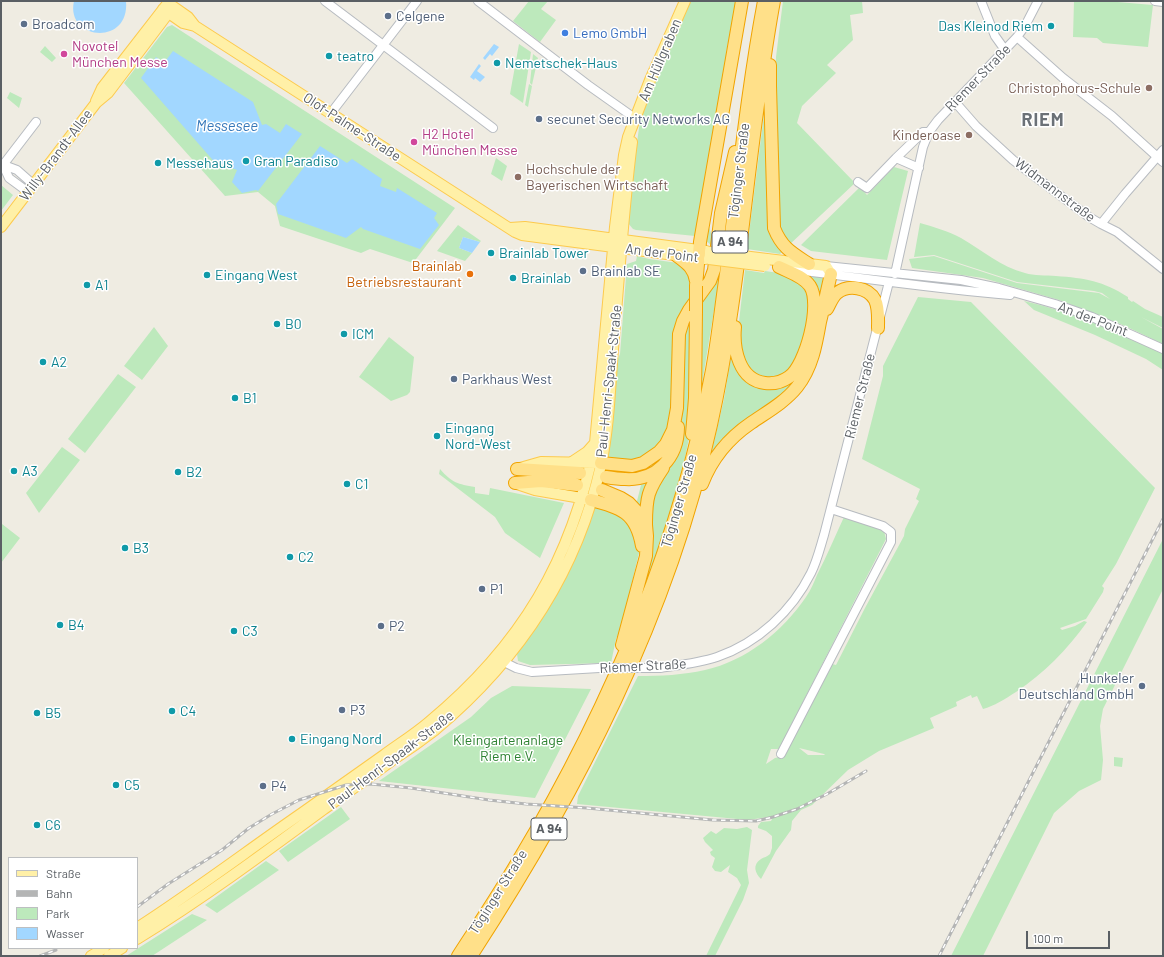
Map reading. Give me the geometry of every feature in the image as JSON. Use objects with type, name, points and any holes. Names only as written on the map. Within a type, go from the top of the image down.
[{"type":"highway","points":[[696,286],[704,255],[700,242],[742,1]]},
{"type":"highway","name":"Töginger Straße","points":[[458,956],[506,882],[570,769],[610,688],[631,639],[655,579],[674,524],[690,468],[713,362],[734,214],[746,114],[764,1]]},
{"type":"highway","name":"Töginger Straße","points":[[471,956],[518,882],[579,774],[610,713],[654,610],[674,558],[702,465],[712,424],[722,371],[734,295],[759,98],[774,1]]},
{"type":"highway","points":[[779,1],[771,53],[770,86],[774,228],[778,238],[789,252],[809,264]]},
{"type":"highway","points":[[610,688],[643,568],[648,541],[646,505],[650,489],[671,456],[677,442],[679,334],[683,321],[689,310],[710,281],[714,270],[721,213],[726,187],[746,114]]},
{"type":"highway","points":[[676,255],[694,272],[696,286],[695,398],[690,449],[690,468]]},
{"type":"highway","points":[[734,295],[737,310],[735,341],[737,356],[741,366],[749,375],[760,382],[773,383],[788,378],[803,358],[814,316],[815,303],[814,294],[807,282],[778,268]]},
{"type":"highway","points":[[687,515],[715,459],[730,440],[750,423],[785,400],[797,387],[806,373],[813,356],[821,321],[828,270]]},
{"type":"highway","points":[[821,321],[836,294],[842,290],[854,288],[864,290],[874,299],[878,313],[878,328]]},
{"type":"highway","points":[[596,463],[632,466],[650,459],[666,444],[673,430],[677,408]]},
{"type":"highway","points":[[606,476],[625,480],[642,478],[656,472],[664,465]]},
{"type":"highway","points":[[517,469],[580,473]]},
{"type":"highway","points":[[515,483],[541,481],[577,485]]},
{"type":"highway","points":[[602,490],[629,503],[646,525]]},
{"type":"highway","points":[[587,499],[613,506],[624,512],[633,520],[639,532],[643,568]]},
{"type":"main road","name":"Am Hüllgraben","points":[[618,243],[624,155],[628,137],[650,80],[685,1]]},
{"type":"main road","name":"Olof-Palme-Straße","points":[[170,6],[188,18],[195,26],[510,228],[525,227],[618,243]]},
{"type":"main road","name":"Willy-Brandt-Allee","points":[[1,227],[96,103],[108,93],[170,6]]},
{"type":"main road","name":"An der Point","points":[[618,243],[676,255],[704,255]]},
{"type":"main road","name":"An der Point","points":[[618,243],[766,262],[809,264],[828,270]]},
{"type":"main road","name":"Paul-Henri-Spaak-Straße","points":[[596,463],[595,443],[605,387],[618,243]]},
{"type":"main road","name":"An der Point","points":[[766,262],[778,268]]},
{"type":"main road","name":"Paul-Henri-Spaak-Straße","points":[[138,927],[184,898],[427,724],[500,660],[531,627],[550,596],[571,555],[607,425],[605,387]]},
{"type":"main road","points":[[572,462],[587,452],[595,443]]},
{"type":"main road","points":[[517,469],[541,462],[596,463]]},
{"type":"main road","points":[[515,483],[535,490],[587,499]]},
{"type":"main road","name":"Paul-Henri-Spaak-Straße","points":[[138,938],[191,904],[433,732],[482,688],[500,660]]},
{"type":"main road","points":[[91,956],[102,949]]},
{"type":"main road","points":[[109,956],[120,949]]},
{"type":"street","points":[[325,1],[493,128]]},
{"type":"street","points":[[331,113],[417,1]]},
{"type":"street","points":[[478,1],[588,85],[636,119]]},
{"type":"street","points":[[981,1],[995,36],[1005,50]]},
{"type":"street","name":"Riemer Straße","points":[[895,274],[923,148],[929,132],[954,102],[1017,37],[1025,26],[1038,1]]},
{"type":"street","points":[[1156,1],[1163,2]]},
{"type":"street","points":[[1017,37],[1063,78],[1161,156],[1125,194],[1101,224]]},
{"type":"street","name":"Widmannstraße","points":[[954,102],[976,126],[1013,160],[1101,224],[1116,232],[1163,269]]},
{"type":"street","points":[[31,188],[17,170],[2,164],[36,122]]},
{"type":"street","points":[[858,182],[867,188],[923,132],[929,132]]},
{"type":"street","points":[[896,158],[919,168]]},
{"type":"street","name":"An der Point","points":[[778,268],[828,270],[873,275],[895,274],[961,280],[994,287],[1055,304],[1092,317],[1163,348]]},
{"type":"street","points":[[888,280],[895,274]]},
{"type":"street","name":"An der Point","points":[[895,274],[900,278],[946,283],[995,293]]},
{"type":"street","name":"An der Point","points":[[873,275],[888,280],[957,291],[1021,295]]},
{"type":"street","name":"Riemer Straße","points":[[500,660],[522,670],[532,672],[599,668],[660,668],[683,665],[718,657],[748,642],[774,622],[802,589],[810,574],[822,542],[878,328],[888,280]]},
{"type":"street","points":[[781,754],[891,542],[891,532],[883,526],[831,509]]},
{"type":"green space","points":[[529,1],[548,1],[541,9],[556,20],[540,42],[513,21]]},
{"type":"green space","points":[[690,1],[736,1],[727,48],[718,116],[695,236],[636,230],[633,229],[628,223],[630,193],[639,128],[645,106]]},
{"type":"green space","points":[[783,1],[862,1],[863,13],[850,15],[853,40],[827,65],[836,73],[802,106],[797,123],[855,183],[788,246],[779,225],[775,108],[776,57]]},
{"type":"green space","points":[[1074,1],[1106,1],[1153,5],[1148,47],[1103,43],[1097,38],[1073,37]]},
{"type":"green space","points":[[172,25],[455,208],[413,263],[370,249],[361,253],[280,226],[275,206],[258,192],[225,196],[124,83],[167,27]]},
{"type":"green space","points":[[519,44],[531,52],[523,103],[510,94]]},
{"type":"green space","points":[[45,46],[56,58],[52,62],[40,52]]},
{"type":"green space","points":[[533,54],[538,58],[532,85],[530,83]]},
{"type":"green space","points":[[529,84],[532,86],[528,107],[525,105]]},
{"type":"green space","points":[[10,92],[22,98],[19,108],[7,98]]},
{"type":"green space","points":[[766,99],[770,215],[784,250],[780,254],[747,249]]},
{"type":"green space","points":[[496,158],[507,166],[502,181],[491,174]]},
{"type":"green space","points":[[894,167],[908,171],[887,260],[811,251],[801,245],[860,187],[867,195]]},
{"type":"green space","points":[[1,185],[13,195],[1,211]]},
{"type":"green space","points":[[707,221],[711,233],[711,245],[706,241]]},
{"type":"green space","points":[[920,223],[941,229],[956,236],[1008,267],[1016,270],[1032,275],[1085,279],[1110,287],[1128,297],[1128,299],[1132,302],[1133,301],[1145,309],[1163,317],[1163,328],[1141,317],[1163,329],[1163,344],[1125,326],[1059,300],[983,278],[912,268],[909,259],[934,256],[1017,283],[1099,293],[1110,299],[1102,293],[1094,291],[1017,282],[934,255],[914,257]]},
{"type":"green space","points":[[458,225],[481,241],[463,237],[459,248],[472,253],[465,261],[437,251]]},
{"type":"green space","points":[[637,256],[678,263],[691,274],[691,297],[673,345],[671,413],[668,434],[658,449],[641,460],[611,461],[606,455],[617,361],[620,354],[627,264],[636,261]]},
{"type":"green space","points":[[718,266],[721,267],[698,409],[702,298]]},
{"type":"green space","points":[[745,270],[764,273],[765,271],[779,273],[797,279],[809,290],[808,326],[804,331],[805,339],[798,361],[778,379],[757,377],[742,359],[738,330]]},
{"type":"green space","points":[[798,272],[825,277],[809,354],[791,388],[709,463],[724,399],[732,350],[744,377],[787,384],[817,310]]},
{"type":"green space","points":[[918,297],[971,302],[1155,488],[1116,564],[1102,586],[1104,588],[1103,592],[1086,619],[1060,628],[1062,630],[1075,626],[1084,621],[1087,622],[1054,660],[1036,677],[1008,697],[983,709],[977,696],[972,698],[971,695],[956,702],[957,706],[930,718],[934,728],[879,751],[848,770],[812,805],[801,810],[792,821],[791,830],[776,851],[761,879],[756,872],[755,866],[758,861],[770,854],[772,848],[772,836],[766,831],[758,828],[758,826],[761,822],[771,821],[772,819],[768,817],[748,820],[577,804],[578,796],[638,676],[672,675],[720,666],[749,652],[775,633],[797,610],[811,589],[844,517],[884,531],[886,539],[779,749],[771,749],[766,764],[775,758],[784,756],[829,667],[832,664],[836,665],[904,536],[905,529],[919,501],[916,499],[920,489],[862,459],[883,376],[883,366]],"holes":[[[799,748],[825,755],[808,755]]]},
{"type":"green space","points":[[1024,301],[1077,316],[1162,353],[1163,370],[1146,359],[1095,335],[1034,310]]},
{"type":"green space","points":[[692,313],[689,438],[684,463],[670,514],[657,553],[633,615],[650,502],[681,432],[682,337]]},
{"type":"green space","points":[[154,327],[168,346],[142,380],[124,366]]},
{"type":"green space","points":[[389,337],[414,357],[410,392],[407,395],[391,401],[359,377]]},
{"type":"green space","points":[[118,374],[136,387],[85,453],[68,439]]},
{"type":"green space","points":[[62,447],[80,460],[39,513],[26,493]]},
{"type":"green space","points":[[664,454],[662,464],[635,476],[608,471],[608,468]]},
{"type":"green space","points":[[440,469],[452,480],[464,485],[475,487],[475,493],[489,495],[490,488],[564,503],[540,558],[505,533],[495,517],[439,474]]},
{"type":"green space","points":[[653,478],[643,514],[630,499],[637,501],[641,485],[638,484]]},
{"type":"green space","points":[[599,506],[628,520],[639,545],[639,553],[611,663],[530,665],[518,661],[517,654],[520,647],[592,508]]},
{"type":"green space","points":[[2,524],[20,538],[1,563],[1,526]]},
{"type":"green space","points":[[1163,539],[1163,589],[1103,709],[1100,726],[1103,760],[1101,780],[1079,791],[1054,813],[983,956],[951,956]]},
{"type":"green space","name":"Kleingartenanlage Riem e.V.","points":[[512,686],[591,689],[535,798],[379,781],[471,717],[491,698]]},
{"type":"green space","points":[[1114,757],[1123,758],[1122,767],[1114,766]]},
{"type":"green space","points":[[341,807],[350,819],[288,862],[279,851]]},
{"type":"green space","points":[[747,827],[752,830],[747,870],[749,883],[743,900],[715,956],[706,956],[741,885],[737,878],[728,872],[730,865],[721,872],[715,871],[712,867],[715,858],[710,852],[713,850],[703,838],[711,831],[716,834],[724,828],[737,829]]},
{"type":"green space","points":[[266,861],[279,870],[217,913],[205,905]]},
{"type":"green space","points":[[192,914],[207,920],[152,956],[126,956]]},
{"type":"water","points":[[74,1],[126,1],[125,16],[118,26],[109,31],[98,33],[88,30],[79,24],[74,14]]},
{"type":"water","points":[[494,44],[499,47],[492,56],[490,54],[485,60],[483,58]]},
{"type":"water","name":"Messesee","points":[[173,51],[253,102],[262,125],[266,124],[280,133],[286,124],[302,134],[258,191],[256,190],[242,193],[232,182],[237,170],[220,163],[218,166],[141,78],[156,57],[164,63]]},
{"type":"water","points":[[479,64],[481,66],[477,71],[485,77],[480,82],[475,78],[474,80],[470,77]]},
{"type":"water","points":[[320,146],[347,163],[352,159],[382,179],[380,186],[396,192],[397,188],[437,213],[434,218],[439,225],[420,249],[361,227],[346,238],[278,214],[276,204]]},
{"type":"water","points":[[463,237],[480,242],[472,253],[459,248]]},
{"type":"railway","points":[[939,956],[1163,519]]},
{"type":"railway","points":[[138,906],[168,884],[222,850],[249,828],[272,814],[299,800],[346,785],[371,784],[526,804],[587,808],[713,820],[756,821],[797,809],[827,794],[866,771]]},
{"type":"railway","points":[[40,956],[56,950]]},
{"type":"place","name":"Celgene","points":[[388,16]]},
{"type":"place","name":"Broadcom","points":[[24,24]]},
{"type":"place","name":"Das Kleinod Riem","points":[[1051,26]]},
{"type":"place","name":"Lemo GmbH","points":[[565,33]]},
{"type":"place","name":"Novotel München Messe","points":[[64,54]]},
{"type":"place","name":"teatro","points":[[329,56]]},
{"type":"place","name":"Nemetschek-Haus","points":[[497,63]]},
{"type":"place","name":"Christophorus-Schule","points":[[1149,88]]},
{"type":"place","name":"secunet Security Networks AG","points":[[539,119]]},
{"type":"place","name":"Kinderoase","points":[[969,135]]},
{"type":"place","name":"H2 Hotel München Messe","points":[[414,142]]},
{"type":"place","name":"Gran Paradiso","points":[[246,161]]},
{"type":"place","name":"Messehaus","points":[[158,163]]},
{"type":"place","name":"Hochschule der Bayerischen Wirtschaft","points":[[518,177]]},
{"type":"place","name":"Brainlab Tower","points":[[491,253]]},
{"type":"place","name":"Brainlab SE","points":[[583,271]]},
{"type":"place","name":"Brainlab Betriebsrestaurant","points":[[470,274]]},
{"type":"place","name":"Eingang West","points":[[207,275]]},
{"type":"place","name":"Brainlab","points":[[513,278]]},
{"type":"place","name":"A1","points":[[87,285]]},
{"type":"place","name":"B0","points":[[277,324]]},
{"type":"place","name":"ICM","points":[[344,334]]},
{"type":"place","name":"A2","points":[[43,362]]},
{"type":"place","name":"Parkhaus West","points":[[454,379]]},
{"type":"place","name":"B1","points":[[235,398]]},
{"type":"place","name":"Eingang Nord-West","points":[[437,436]]},
{"type":"place","name":"A3","points":[[14,471]]},
{"type":"place","name":"B2","points":[[178,472]]},
{"type":"place","name":"C1","points":[[347,484]]},
{"type":"place","name":"B3","points":[[125,548]]},
{"type":"place","name":"C2","points":[[290,557]]},
{"type":"place","name":"P1","points":[[482,589]]},
{"type":"place","name":"B4","points":[[60,625]]},
{"type":"place","name":"P2","points":[[381,626]]},
{"type":"place","name":"C3","points":[[234,631]]},
{"type":"place","name":"Hunkeler Deutschland GmbH","points":[[1142,686]]},
{"type":"place","name":"P3","points":[[342,710]]},
{"type":"place","name":"C4","points":[[172,711]]},
{"type":"place","name":"B5","points":[[37,713]]},
{"type":"place","name":"Eingang Nord","points":[[292,739]]},
{"type":"place","name":"C5","points":[[116,785]]},
{"type":"place","name":"P4","points":[[263,786]]},
{"type":"place","name":"C6","points":[[37,825]]},
{"type":"district","name":"RIEM","points":[[1043,120]]}]
